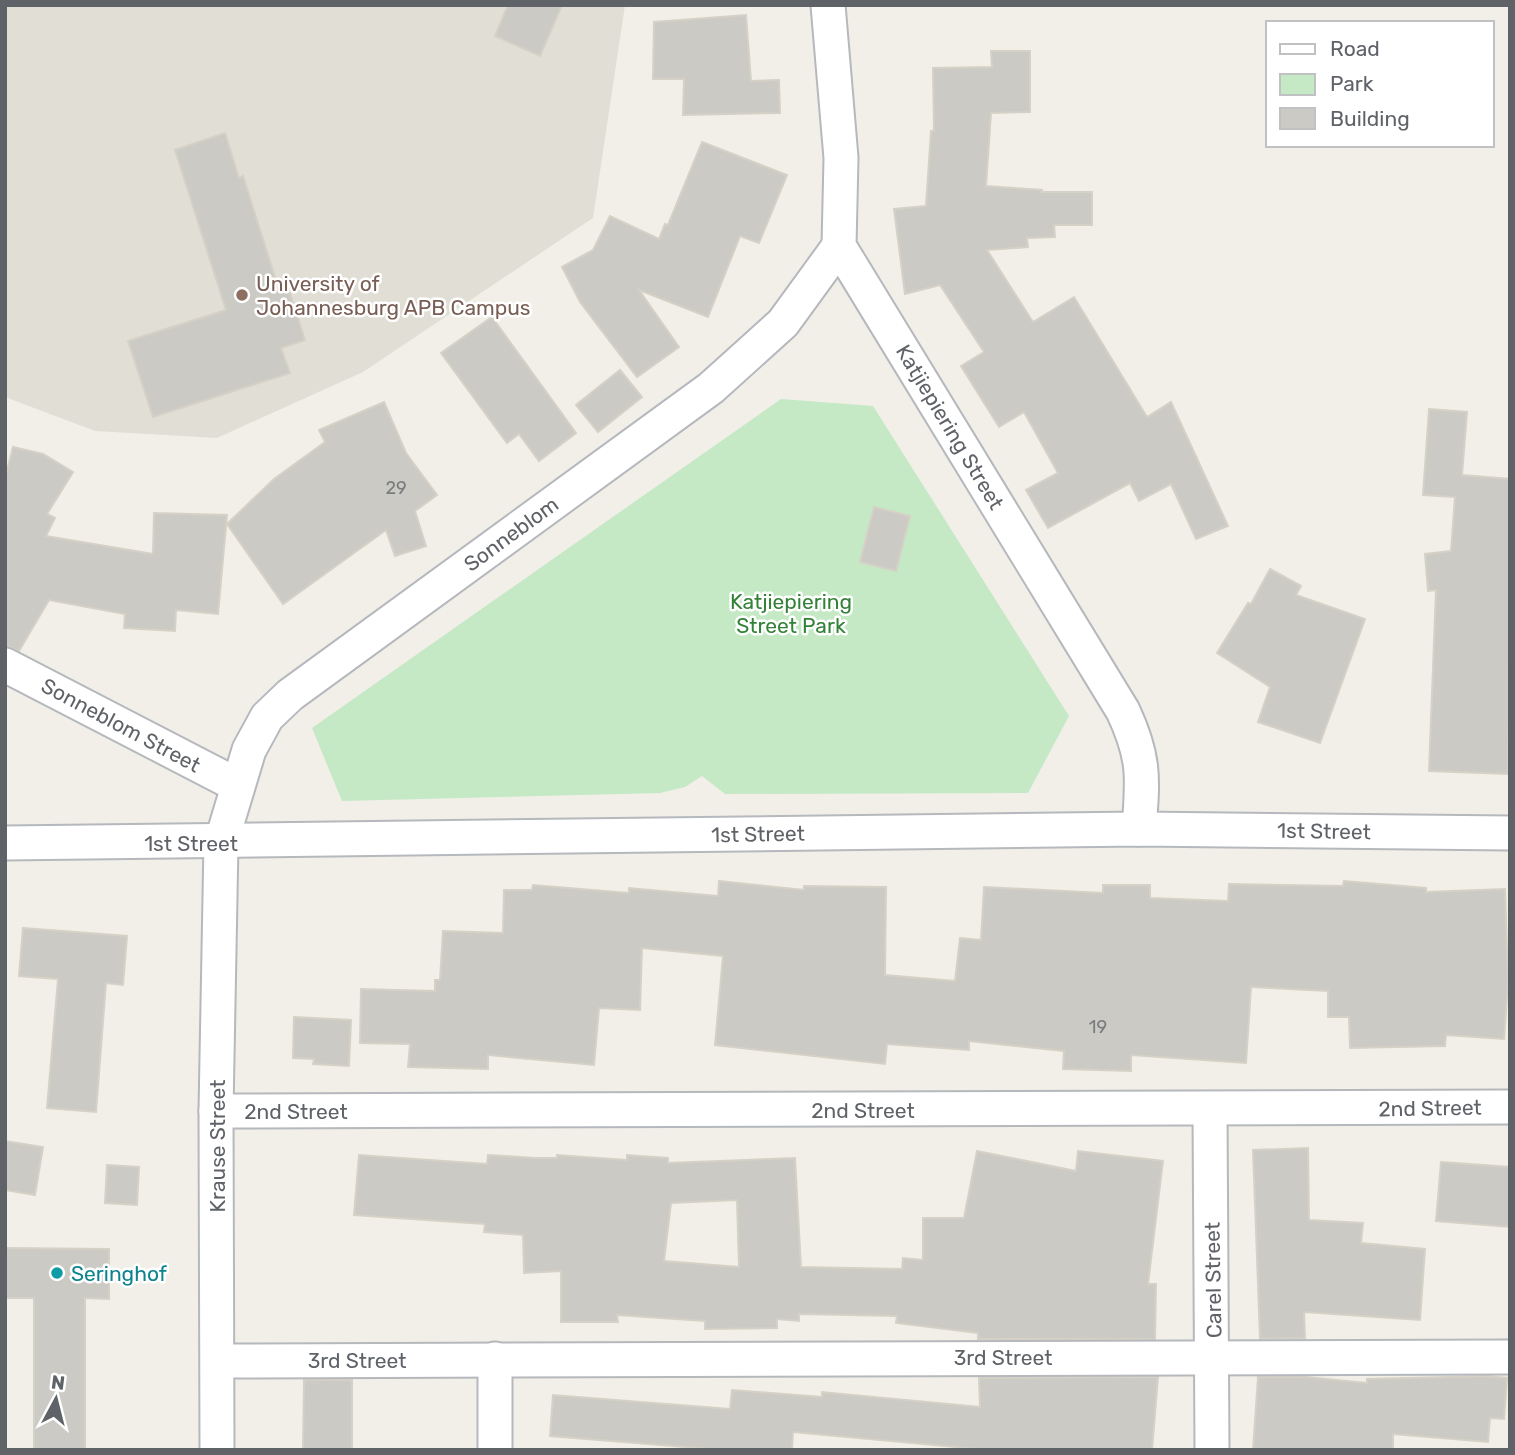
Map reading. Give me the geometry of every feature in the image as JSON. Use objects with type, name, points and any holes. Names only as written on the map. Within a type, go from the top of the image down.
[{"type":"street","points":[[828,5],[841,159],[839,246]]},
{"type":"street","name":"Sonneblom","points":[[221,843],[249,750],[267,717],[290,695],[711,388],[783,323],[839,246]]},
{"type":"street","name":"Katjiepiering Street","points":[[839,246],[1123,711],[1137,745],[1143,774],[1139,829]]},
{"type":"street","name":"Sonneblom Street","points":[[5,665],[237,785]]},
{"type":"street","name":"1st Street","points":[[5,844],[1139,829],[1510,833]]},
{"type":"street","name":"Krause Street","points":[[217,1450],[219,1361],[216,1111],[221,843]]},
{"type":"street","name":"2nd Street","points":[[216,1111],[1510,1107]]},
{"type":"street","name":"Carel Street","points":[[1210,1110],[1214,1356],[1212,1450]]},
{"type":"street","name":"3rd Street","points":[[219,1361],[1510,1357]]},
{"type":"street","points":[[495,1359],[495,1450]]},
{"type":"shaded area","name":"University of Johannesburg APB Campus","points":[[5,5],[625,5],[593,218],[363,372],[217,438],[95,431],[5,397]]},
{"type":"green space","name":"Katjiepiering Street Park","points":[[781,399],[873,406],[1069,716],[1028,793],[725,794],[702,776],[685,787],[660,793],[342,801],[312,728]]},
{"type":"building","points":[[508,5],[562,5],[540,56],[495,36]]},
{"type":"building","points":[[746,15],[751,81],[779,80],[780,113],[683,115],[684,79],[653,79],[654,22]]},
{"type":"building","points":[[991,51],[1030,51],[1030,112],[991,113],[986,186],[1042,190],[1041,192],[1092,192],[1092,225],[1054,225],[1055,237],[1027,238],[1028,247],[987,250],[1033,322],[1074,297],[1147,417],[1171,402],[1228,526],[1196,539],[1171,484],[1139,501],[1130,483],[1048,528],[1026,490],[1058,473],[1024,412],[999,427],[961,366],[984,352],[940,285],[905,294],[894,209],[926,206],[931,131],[934,131],[933,68],[992,67]]},
{"type":"building","points":[[225,133],[239,178],[243,176],[280,293],[289,290],[305,340],[281,348],[290,373],[153,417],[128,341],[226,310],[175,150]]},
{"type":"building","points":[[702,142],[787,175],[759,243],[740,236],[708,317],[639,290],[679,347],[637,377],[580,302],[562,267],[593,250],[610,216],[659,239],[665,224],[668,225]]},
{"type":"building","points":[[492,317],[576,433],[539,461],[519,434],[507,443],[441,353]]},
{"type":"building","points":[[620,370],[642,397],[598,432],[576,405]]},
{"type":"building","points":[[384,402],[406,453],[437,495],[415,511],[426,546],[395,556],[386,530],[283,604],[227,524],[274,479],[325,442],[319,430]]},
{"type":"building","points":[[1429,409],[1467,412],[1462,475],[1510,479],[1508,774],[1429,771],[1436,590],[1428,591],[1425,554],[1451,551],[1455,497],[1423,495]]},
{"type":"building","points":[[13,447],[43,454],[73,472],[47,514],[55,518],[46,536],[153,554],[154,513],[227,515],[218,614],[176,610],[175,631],[124,628],[125,614],[49,600],[19,651],[5,646],[5,479]]},
{"type":"building","points":[[874,507],[910,516],[896,571],[860,562]]},
{"type":"building","points":[[1270,569],[1301,586],[1296,595],[1365,619],[1320,743],[1258,722],[1270,687],[1217,653],[1248,603],[1251,604]]},
{"type":"building","points":[[719,881],[804,890],[804,886],[886,887],[885,975],[955,981],[960,938],[981,940],[984,887],[1103,893],[1103,885],[1150,885],[1150,898],[1228,901],[1229,884],[1343,886],[1344,881],[1426,888],[1426,892],[1505,889],[1508,982],[1504,1039],[1446,1035],[1445,1046],[1350,1048],[1349,1017],[1328,1017],[1328,991],[1251,987],[1246,1063],[1131,1055],[1131,1071],[1063,1069],[1064,1051],[969,1041],[969,1050],[887,1044],[885,1064],[715,1045],[723,956],[642,948],[640,1010],[599,1008],[594,1065],[488,1055],[488,1069],[408,1067],[410,1044],[360,1043],[361,989],[435,991],[435,980],[440,980],[443,931],[503,933],[504,890],[532,890],[533,885],[629,893],[629,888],[718,896]]},
{"type":"building","points":[[23,928],[127,936],[123,985],[106,983],[96,1112],[47,1108],[58,979],[19,976]]},
{"type":"building","points":[[294,1017],[351,1020],[349,1066],[313,1064],[314,1059],[293,1058]]},
{"type":"building","points":[[5,1141],[43,1147],[35,1195],[5,1190]]},
{"type":"building","points":[[1308,1148],[1309,1220],[1363,1223],[1361,1243],[1425,1249],[1420,1320],[1304,1312],[1305,1338],[1260,1339],[1253,1150]]},
{"type":"building","points":[[977,1151],[1076,1171],[1078,1151],[1163,1161],[1148,1284],[1156,1284],[1155,1339],[978,1339],[978,1333],[896,1323],[897,1316],[799,1314],[799,1321],[777,1319],[777,1328],[705,1329],[705,1321],[617,1315],[618,1322],[561,1322],[561,1271],[524,1273],[523,1235],[484,1232],[485,1224],[354,1215],[359,1155],[487,1164],[488,1155],[557,1158],[557,1155],[627,1160],[627,1155],[668,1158],[668,1163],[795,1158],[801,1267],[902,1269],[903,1258],[923,1260],[923,1218],[964,1218]],"holes":[[[737,1200],[739,1267],[664,1261],[671,1203]]]},
{"type":"building","points":[[1441,1162],[1510,1167],[1510,1227],[1436,1221]]},
{"type":"building","points":[[107,1165],[139,1167],[137,1205],[105,1203]]},
{"type":"building","points":[[5,1248],[109,1249],[109,1299],[85,1298],[85,1450],[34,1450],[34,1298],[5,1298]]},
{"type":"building","points":[[1488,1376],[1507,1378],[1504,1419],[1490,1418],[1488,1442],[1393,1434],[1393,1450],[1253,1450],[1258,1377],[1306,1377],[1367,1383],[1367,1379]]},
{"type":"building","points":[[1158,1377],[1152,1450],[988,1450],[793,1432],[792,1450],[722,1450],[550,1436],[553,1395],[730,1409],[732,1390],[822,1397],[822,1392],[980,1407],[979,1378]]},
{"type":"building","points":[[304,1380],[352,1380],[352,1450],[303,1450]]},
{"type":"place","name":"University of Johannesburg APB Campus","points":[[242,295]]},
{"type":"place","name":"Seringhof","points":[[57,1273]]}]
